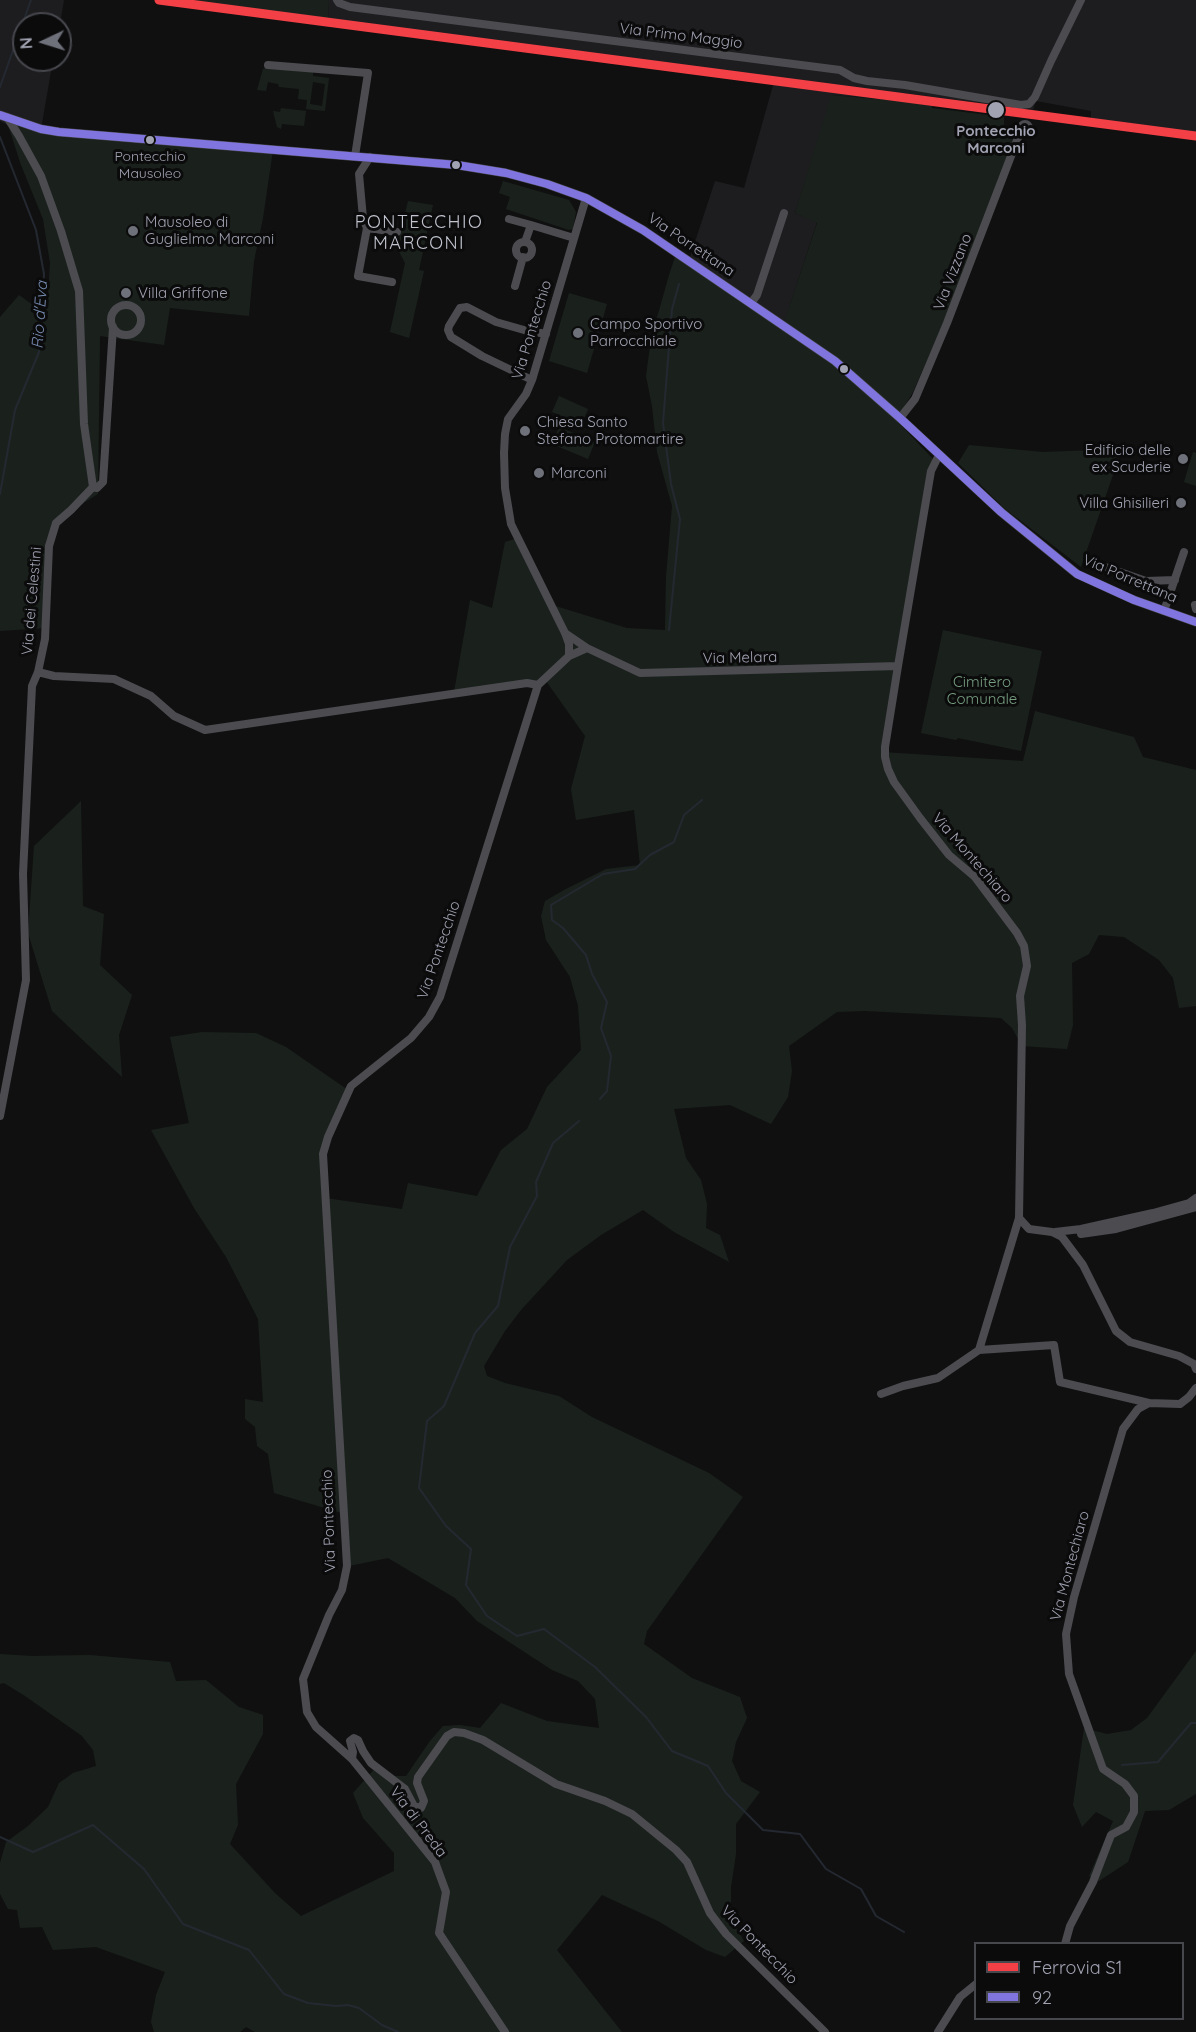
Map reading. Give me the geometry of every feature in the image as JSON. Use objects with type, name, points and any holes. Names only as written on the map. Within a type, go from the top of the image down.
[{"type":"main road","name":"Via Porrettana","points":[[3,116],[41,129],[58,132],[456,165],[506,173],[548,184],[586,198],[644,231],[835,361],[1001,512],[1077,574],[1116,592],[1196,622]]},
{"type":"street","name":"Via Primo Maggio","points":[[337,0],[350,7],[840,70],[854,78],[867,81],[905,85],[1021,105],[1029,104],[1035,97],[1081,0]]},
{"type":"street","points":[[268,65],[368,73],[353,156],[359,174],[363,218],[367,228],[358,276],[392,282]]},
{"type":"street","points":[[3,116],[19,136],[41,176],[61,231],[78,291],[84,424],[93,487]]},
{"type":"street","name":"Via Vizzano","points":[[900,418],[915,399],[1021,133]]},
{"type":"street","points":[[359,174],[370,157]]},
{"type":"street","name":"Via Pontecchio","points":[[566,633],[511,524],[505,488],[504,434],[508,419],[526,394],[532,380],[586,198]]},
{"type":"street","points":[[751,303],[757,295],[784,213]]},
{"type":"street","points":[[509,219],[574,238]]},
{"type":"street","points":[[514,285],[523,257],[532,253],[531,246],[525,242],[531,225]]},
{"type":"street","points":[[367,228],[397,232]]},
{"type":"street","points":[[125,306],[134,308],[140,316],[140,325],[134,333],[116,337],[111,342],[111,317],[116,309],[125,306]]},
{"type":"street","points":[[532,380],[482,356],[451,337],[449,326],[460,308],[467,307],[496,322],[546,334]]},
{"type":"street","points":[[112,327],[124,335]]},
{"type":"street","name":"Via dei Celestini","points":[[0,1116],[26,980],[24,862],[32,686],[38,672],[45,639],[49,546],[56,523],[93,487],[97,488],[103,483],[111,342]]},
{"type":"street","name":"Via Montechiaro","points":[[939,455],[931,471],[885,757],[894,782],[949,855],[975,877],[1017,933],[1024,946],[1027,966],[1020,996],[1022,1025],[1019,1218],[979,1350]]},
{"type":"street","points":[[1164,611],[1184,552]]},
{"type":"street","points":[[1094,563],[1146,581],[1175,580]]},
{"type":"street","points":[[566,633],[569,656],[587,648]]},
{"type":"street","name":"Via Melara","points":[[566,633],[587,648],[640,674],[898,666]]},
{"type":"street","name":"Via Pontecchio","points":[[352,1758],[316,1727],[307,1712],[303,1679],[329,1615],[342,1590],[347,1566],[323,1154],[328,1137],[351,1086],[411,1038],[429,1017],[440,997],[538,686],[569,656]]},
{"type":"street","points":[[38,672],[54,676],[114,679],[151,696],[174,716],[206,730],[527,683],[538,686]]},
{"type":"street","points":[[1058,1235],[1153,1213],[1189,1203],[1196,1198]]},
{"type":"street","points":[[1019,1218],[1029,1229],[1058,1235],[1116,1229],[1196,1207]]},
{"type":"street","points":[[1058,1235],[1083,1265],[1116,1331],[1130,1342],[1179,1356],[1194,1364],[1196,1369]]},
{"type":"street","points":[[881,1394],[938,1378],[979,1350],[1054,1345],[1060,1382],[1149,1404],[1180,1404],[1196,1388]]},
{"type":"street","name":"Via Montechiaro","points":[[1066,1942],[1111,1835],[1126,1827],[1134,1812],[1134,1796],[1125,1784],[1104,1769],[1069,1674],[1066,1635],[1089,1538],[1123,1429],[1138,1409],[1149,1404]]},
{"type":"street","name":"Via Pontecchio","points":[[352,1758],[350,1741],[354,1738],[358,1740],[371,1763],[405,1790],[414,1806],[421,1808],[424,1801],[417,1783],[418,1777],[447,1736],[454,1732],[464,1733],[483,1740],[555,1784],[605,1801],[632,1815],[676,1850],[687,1862],[710,1913],[726,1934],[825,2032]]},
{"type":"street","name":"Via di Preda","points":[[352,1758],[435,1862],[446,1892],[439,1933],[505,2032]]},
{"type":"street","points":[[938,2032],[960,1997],[974,1985]]},
{"type":"shaded area","points":[[0,0],[64,0],[62,12],[12,12],[12,72],[51,72],[41,129],[8,125],[0,121]]},
{"type":"shaded area","points":[[329,0],[1196,0],[1196,133],[1091,119],[1091,111],[1036,101],[1033,110],[904,93],[902,100],[832,95],[795,213],[817,222],[784,324],[690,257],[715,181],[744,188],[774,82],[525,51],[328,23]]},
{"type":"green space","points":[[164,0],[329,0],[328,23],[256,13]]},
{"type":"green space","points":[[267,67],[313,72],[313,76],[329,78],[325,111],[306,109],[307,100],[298,99],[299,89],[279,87],[278,84],[268,82],[266,91],[257,90],[263,69]],"holes":[[[313,82],[325,84],[322,106],[310,104]]]},
{"type":"green space","points":[[831,95],[901,101],[932,106],[932,108],[1004,117],[1004,127],[1018,130],[954,299],[913,392],[896,420],[933,459],[882,752],[1023,761],[1035,711],[1134,737],[1143,757],[1196,770],[1196,1006],[1179,1008],[1173,978],[1159,960],[1124,937],[1099,935],[1089,954],[1072,963],[1073,1025],[1067,1049],[1022,1046],[1012,1028],[1001,1018],[865,1011],[837,1012],[789,1046],[792,1071],[788,1097],[771,1124],[730,1105],[674,1109],[686,1158],[701,1180],[707,1204],[706,1228],[720,1235],[729,1262],[674,1232],[643,1210],[601,1235],[567,1260],[521,1310],[484,1366],[487,1376],[505,1383],[559,1396],[592,1417],[709,1473],[743,1497],[647,1631],[644,1644],[692,1678],[740,1697],[747,1718],[736,1742],[732,1761],[741,1781],[760,1792],[736,1824],[731,1919],[744,1941],[725,1957],[706,1950],[658,1921],[602,1895],[557,1950],[622,2032],[255,2032],[246,2027],[240,2032],[154,2032],[151,2022],[156,1995],[165,1972],[96,1947],[53,1950],[42,1927],[20,1928],[17,1910],[8,1909],[0,1894],[0,1863],[6,1842],[48,1807],[59,1783],[73,1773],[96,1766],[93,1750],[82,1736],[25,1696],[4,1683],[0,1684],[0,1654],[90,1655],[170,1662],[176,1681],[206,1680],[239,1707],[263,1715],[263,1734],[236,1784],[238,1825],[230,1844],[275,1893],[301,1916],[394,1871],[394,1853],[363,1818],[353,1793],[377,1766],[394,1776],[406,1776],[443,1726],[460,1725],[480,1728],[501,1703],[547,1721],[599,1728],[595,1699],[578,1681],[552,1670],[477,1621],[455,1598],[388,1558],[349,1566],[345,1514],[274,1493],[268,1454],[257,1446],[255,1427],[245,1419],[245,1399],[263,1402],[258,1319],[226,1257],[194,1208],[151,1130],[189,1123],[170,1037],[202,1032],[256,1033],[286,1047],[348,1090],[326,1140],[325,1198],[402,1209],[408,1183],[477,1196],[501,1150],[527,1129],[547,1087],[581,1050],[578,1006],[570,977],[546,940],[541,916],[545,901],[564,890],[606,869],[640,865],[634,810],[576,820],[571,789],[585,736],[546,681],[454,692],[470,600],[492,608],[505,542],[518,538],[549,604],[627,628],[665,630],[666,577],[672,506],[657,452],[646,376],[651,339],[669,275],[677,251],[784,323],[817,223],[795,213]]},
{"type":"green space","points":[[281,108],[306,111],[304,126],[282,124],[281,129],[277,127],[273,111],[280,112]]},
{"type":"green space","points":[[8,125],[273,150],[254,261],[249,316],[170,308],[164,345],[100,336],[98,494],[63,516],[53,533],[45,628],[0,631],[0,317],[19,295],[44,313],[48,296],[50,263],[43,219]]},
{"type":"green space","points":[[503,181],[569,200],[576,212],[573,229],[569,230],[506,209],[510,197],[499,193]]},
{"type":"green space","points":[[408,201],[433,205],[419,270],[424,271],[409,338],[390,332],[405,263],[397,248]]},
{"type":"green space","name":"Campo Sportivo Parrocchiale","points":[[569,293],[607,304],[587,373],[549,361]]},
{"type":"green space","points":[[559,396],[588,409],[582,424],[552,412]]},
{"type":"green space","points":[[559,427],[595,442],[588,459],[552,444]]},
{"type":"green space","points":[[969,445],[1043,452],[1122,449],[1081,567],[1004,508],[958,463]]},
{"type":"green space","points":[[1193,452],[1196,453],[1196,486],[1184,482]]},
{"type":"green space","name":"Cimitero Comunale","points":[[943,630],[1042,651],[1021,751],[921,733]]},
{"type":"green space","points":[[81,801],[83,906],[104,914],[100,965],[132,995],[119,1035],[122,1077],[52,1011],[28,933],[34,846]]},
{"type":"green space","points":[[1196,1651],[1196,1794],[1169,1810],[1145,1811],[1128,1862],[1099,1881],[1089,1876],[1113,1821],[1096,1812],[1082,1827],[1073,1805],[1084,1728],[1107,1734],[1131,1730],[1147,1718]]},
{"type":"waterway","name":"Rio d'Eva","points":[[0,87],[31,0]]},
{"type":"waterway","name":"Rio d'Eva","points":[[0,137],[36,230],[44,274],[39,352],[15,410],[0,494]]},
{"type":"waterway","points":[[669,630],[680,519],[671,484],[663,423],[672,309],[679,284]]},
{"type":"waterway","points":[[600,1099],[607,1091],[611,1056],[601,1028],[607,1002],[592,974],[586,955],[563,928],[552,920],[551,905],[603,874],[635,869],[650,855],[674,842],[684,815],[702,800]]},
{"type":"waterway","points":[[579,1121],[553,1143],[536,1182],[537,1196],[510,1247],[498,1306],[475,1333],[444,1406],[427,1421],[419,1488],[446,1526],[471,1549],[466,1585],[487,1616],[517,1636],[544,1629],[595,1667],[646,1717],[672,1751],[708,1766],[726,1793],[763,1830],[800,1834],[826,1869],[861,1889],[876,1916],[904,1932]]},
{"type":"waterway","points":[[1122,1765],[1158,1762],[1191,1723],[1196,1723]]},
{"type":"waterway","points":[[0,1837],[33,1852],[93,1825],[144,1869],[183,1924],[249,1950],[284,1994],[308,2003],[348,2005],[359,2008],[382,2025],[398,2032]]},
{"type":"rail line","name":"S1","points":[[159,0],[1196,136]]},
{"type":"transit line","name":"92","points":[[0,115],[41,129],[59,132],[457,165],[506,173],[586,198],[643,230],[835,361],[1001,512],[1077,574],[1134,600],[1196,622]]},
{"type":"place","name":"Pontecchio Marconi","points":[[996,110]]},
{"type":"place","name":"Pontecchio Mausoleo","points":[[150,140]]},
{"type":"place","name":"Mausoleo di Guglielmo Marconi","points":[[133,231]]},
{"type":"place","name":"Villa Griffone","points":[[126,293]]},
{"type":"place","name":"Campo Sportivo Parrocchiale","points":[[578,333]]},
{"type":"place","name":"Chiesa Santo Stefano Protomartire","points":[[525,431]]},
{"type":"place","name":"Edificio delle ex Scuderie","points":[[1183,459]]},
{"type":"place","name":"Marconi","points":[[539,473]]},
{"type":"place","name":"Villa Ghisilieri","points":[[1181,503]]},
{"type":"district","name":"PONTECCHIO MARCONI","points":[[419,233]]}]
